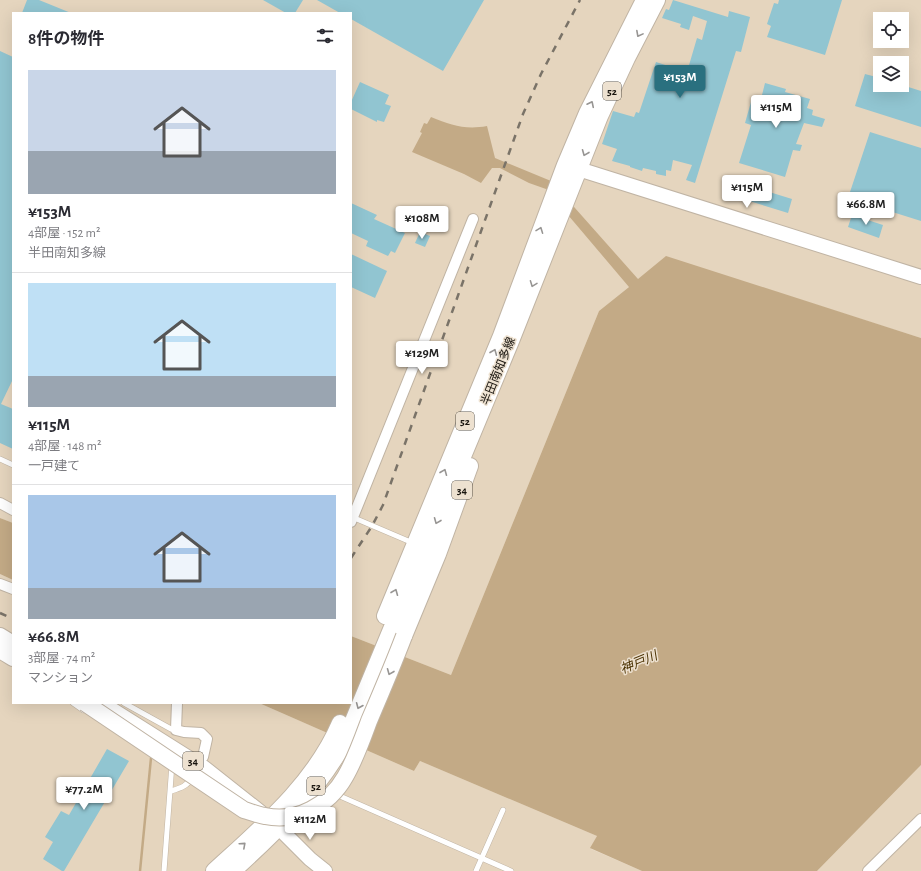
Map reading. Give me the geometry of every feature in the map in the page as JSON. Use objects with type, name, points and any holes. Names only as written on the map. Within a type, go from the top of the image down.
[{"type":"main road","name":"半田南知多線","points":[[214,871],[277,823],[306,781],[338,742],[392,632],[420,546],[500,336],[552,217],[569,174],[587,113],[644,0]]},
{"type":"main road","name":"半田南知多線","points":[[569,174],[600,116],[627,58],[657,0]]},
{"type":"main road","name":"半田南知多線","points":[[420,546],[511,341],[552,217]]},
{"type":"main road","name":"34","points":[[86,707],[244,810],[276,818],[297,815],[316,808],[325,801],[345,777],[357,751],[392,632],[438,554],[500,388],[511,341]]},
{"type":"main road","name":"半田南知多線","points":[[352,695],[392,632]]},
{"type":"main road","points":[[0,636],[12,643]]},
{"type":"main road","points":[[0,644],[12,651]]},
{"type":"main road","points":[[0,650],[12,657]]},
{"type":"main road","name":"34","points":[[102,704],[202,762]]},
{"type":"main road","name":"34","points":[[113,704],[202,762],[277,823]]},
{"type":"main road","name":"半田南知多線","points":[[233,871],[277,823],[316,786],[332,764],[348,704]]},
{"type":"street","points":[[569,174],[921,277]]},
{"type":"street","points":[[352,519],[473,219]]},
{"type":"street","points":[[0,504],[12,510]]},
{"type":"street","points":[[0,584],[12,589]]},
{"type":"street","points":[[176,704],[176,730],[201,733],[207,739],[202,762]]},
{"type":"street","points":[[868,871],[921,819]]},
{"type":"street","points":[[277,823],[310,859],[325,871]]},
{"type":"lane","points":[[0,459],[12,465]]},
{"type":"lane","points":[[352,519],[420,546]]},
{"type":"lane","points":[[76,704],[86,707]]},
{"type":"lane","points":[[126,704],[171,729],[176,730]]},
{"type":"lane","points":[[112,729],[145,748],[172,758],[171,791],[164,871]]},
{"type":"lane","points":[[171,791],[183,788],[202,762]]},
{"type":"lane","points":[[316,786],[511,871]]},
{"type":"lane","points":[[476,871],[502,810]]},
{"type":"shaded area","points":[[0,0],[921,0],[921,338],[666,257],[599,311],[451,675],[352,636],[352,12],[12,12],[12,523],[0,518]]},
{"type":"shaded area","points":[[0,574],[12,580],[12,704],[261,704],[414,771],[420,761],[597,836],[591,849],[642,871],[0,871]]},
{"type":"shaded area","points":[[921,765],[921,871],[817,871]]},
{"type":"water","name":"神戸川","points":[[431,117],[458,126],[487,126],[495,158],[551,181],[638,279],[666,256],[921,338],[921,765],[817,871],[642,871],[590,848],[597,836],[420,761],[414,771],[261,704],[352,704],[352,636],[451,675],[599,311],[629,287],[546,189],[529,183],[500,168],[492,168],[481,183],[464,174],[412,152],[422,133],[420,132],[424,123],[427,124]]},
{"type":"water","points":[[0,518],[12,523],[12,580],[0,574]]},
{"type":"building","points":[[27,0],[39,0],[69,12],[22,12]]},
{"type":"building","points":[[263,0],[303,0],[296,12],[284,12]]},
{"type":"building","points":[[317,0],[484,0],[443,71],[352,20],[352,12],[338,12]]},
{"type":"building","points":[[673,0],[728,17],[729,11],[750,17],[741,52],[736,51],[695,183],[686,180],[692,165],[673,160],[671,171],[666,170],[666,176],[656,174],[656,171],[643,168],[642,171],[612,161],[617,149],[602,144],[613,111],[634,117],[636,112],[639,113],[656,62],[687,72],[697,38],[702,40],[707,21],[693,16],[689,30],[680,27],[681,24],[662,18],[666,9],[669,10]]},
{"type":"building","points":[[779,0],[842,0],[825,55],[767,37],[771,26],[767,24],[774,3],[778,4]]},
{"type":"building","points":[[0,51],[12,57],[12,381],[1,404],[12,409],[12,449],[0,443]]},
{"type":"building","points":[[865,74],[873,76],[873,92],[909,92],[909,87],[921,91],[921,127],[855,106]]},
{"type":"building","points":[[360,82],[389,95],[385,104],[391,106],[384,122],[377,120],[377,122],[352,110],[352,100]]},
{"type":"building","points":[[765,83],[786,89],[785,92],[810,99],[807,108],[813,110],[812,115],[825,119],[822,127],[804,123],[796,144],[802,145],[800,151],[793,150],[785,177],[739,163],[751,125],[745,123],[751,102],[753,96],[761,99]]},
{"type":"building","points":[[870,132],[921,148],[921,221],[848,198]]},
{"type":"building","points":[[747,185],[792,199],[788,213],[743,199]]},
{"type":"building","points":[[352,203],[377,215],[374,219],[405,233],[395,253],[391,251],[388,256],[366,246],[368,241],[352,233]]},
{"type":"building","points":[[852,215],[883,225],[879,238],[848,227]]},
{"type":"building","points":[[420,232],[430,236],[425,247],[415,243]]},
{"type":"building","points":[[352,254],[387,271],[375,298],[352,287]]},
{"type":"building","points":[[107,749],[129,761],[64,871],[62,871],[43,859],[53,842],[45,837],[61,811],[69,815]]},
{"type":"waterway","points":[[140,871],[151,758]]},
{"type":"railway","points":[[352,556],[372,526],[383,505],[523,114],[541,74],[580,0]]},
{"type":"railway","points":[[0,613],[12,619]]}]
